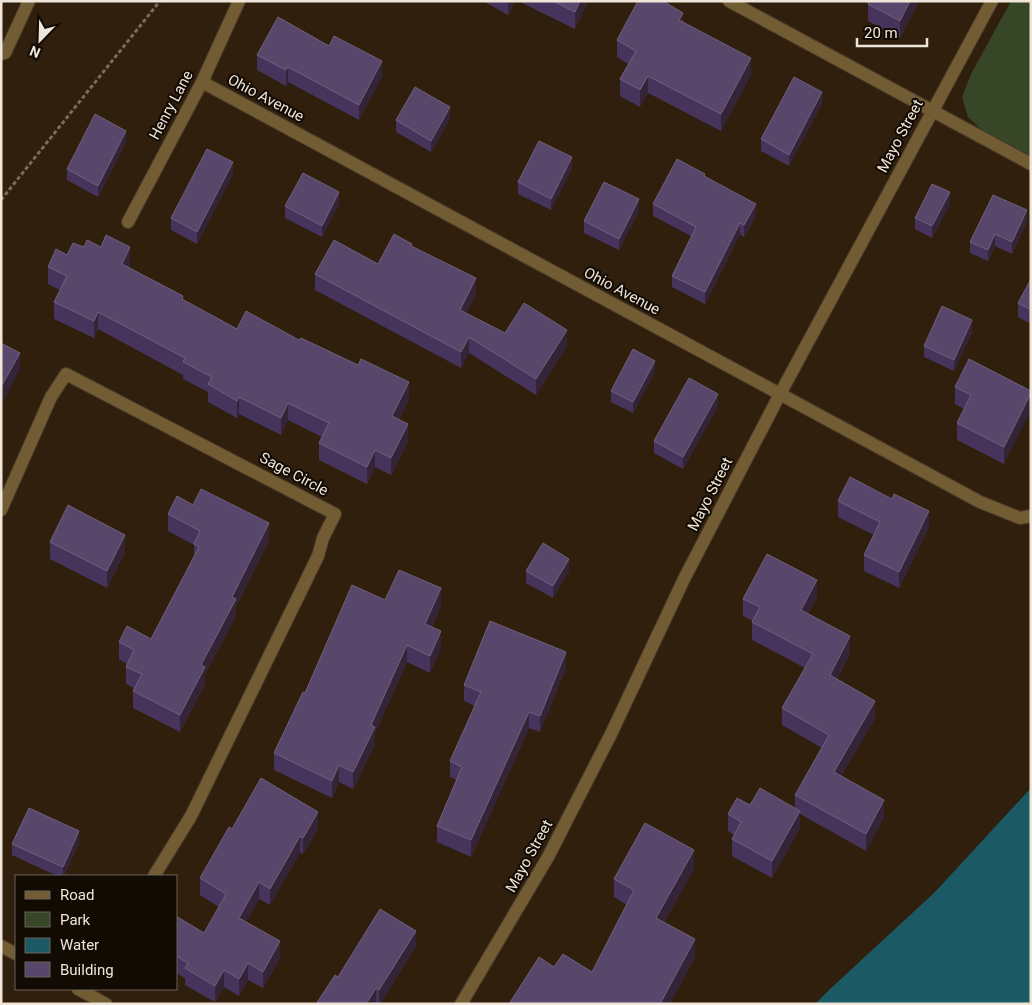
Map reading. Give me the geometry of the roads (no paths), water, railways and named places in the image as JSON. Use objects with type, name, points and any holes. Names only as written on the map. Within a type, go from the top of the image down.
[{"type":"street","points":[[1,54],[5,53],[29,1]]},
{"type":"street","name":"Henry Lane","points":[[128,222],[202,82],[239,1]]},
{"type":"street","points":[[729,1],[1031,164]]},
{"type":"street","name":"Mayo Street","points":[[461,1004],[548,857],[610,734],[684,579],[780,394],[992,1]]},
{"type":"street","name":"Ohio Avenue","points":[[202,82],[980,502],[1020,518],[1031,516]]},
{"type":"street","name":"Sage Circle","points":[[1,510],[51,397],[66,374],[334,514],[318,556],[191,816],[155,875]]},
{"type":"street","points":[[1,946],[15,953]]},
{"type":"street","points":[[82,990],[106,1004]]},
{"type":"water","points":[[1031,788],[1031,1004],[815,1004],[934,893]]}]
